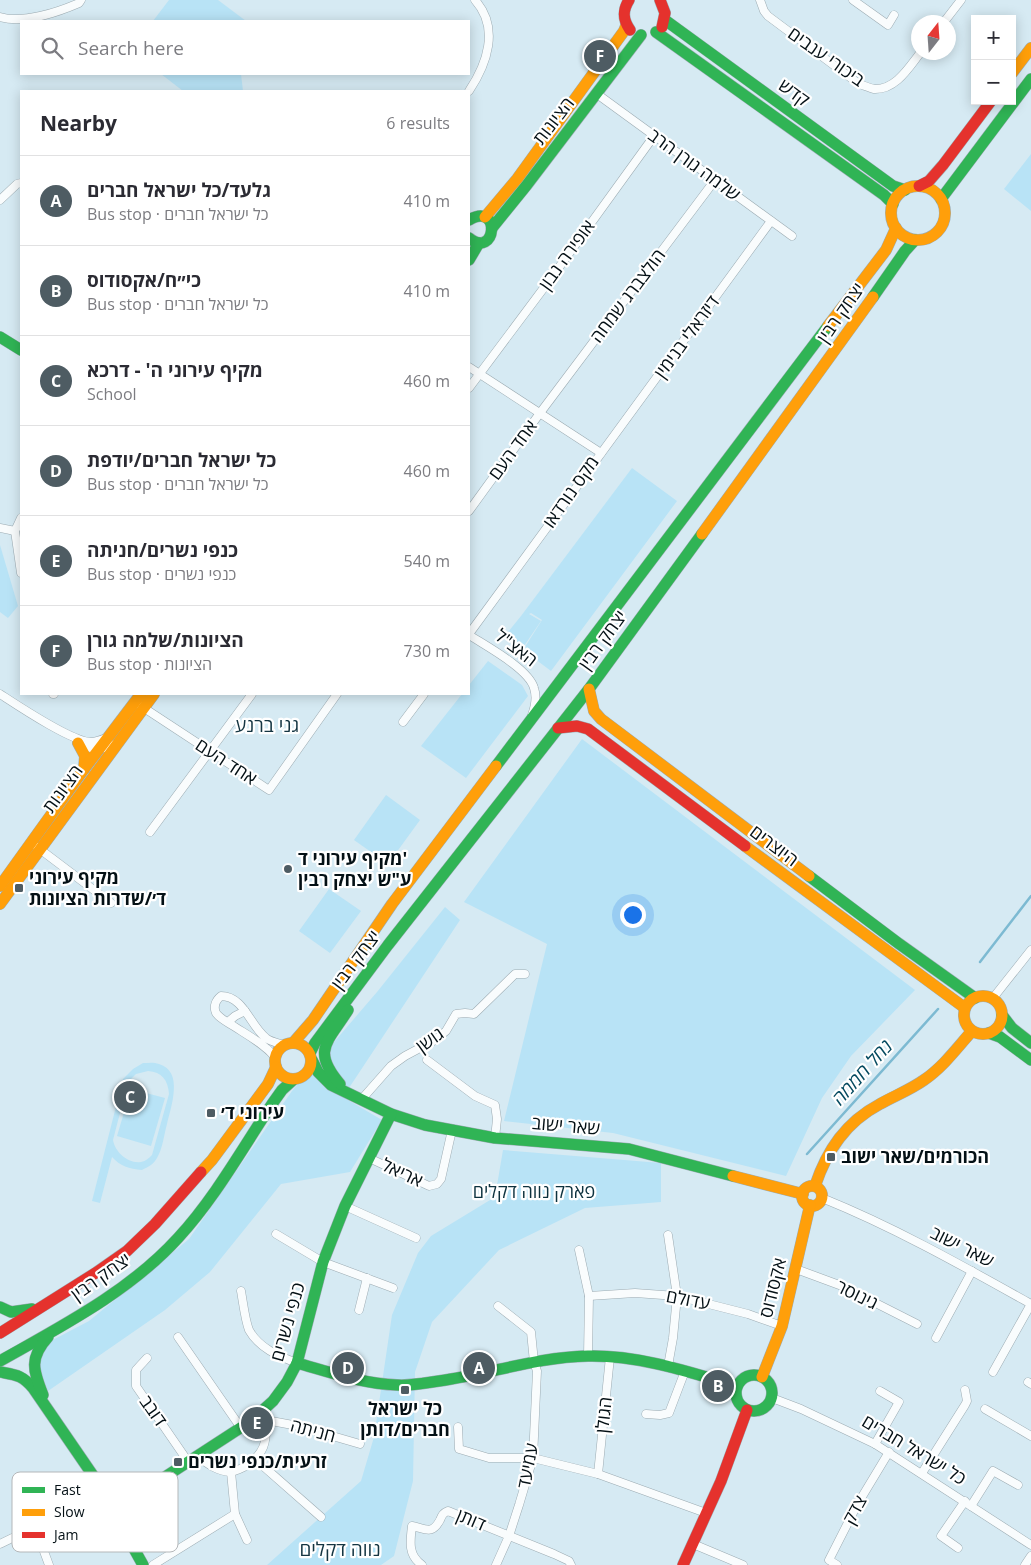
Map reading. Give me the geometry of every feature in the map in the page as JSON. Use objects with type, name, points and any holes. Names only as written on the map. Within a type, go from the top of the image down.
[{"type":"street","points":[[0,16],[5,18],[22,18],[46,15],[62,10],[81,0]]},
{"type":"street","points":[[470,90],[487,58],[488,42],[488,24],[475,0]]},
{"type":"street","name":"ביכורי ענבים","points":[[760,0],[768,16],[859,84],[875,89],[892,85],[903,75],[914,60]]},
{"type":"street","points":[[853,0],[888,25],[894,15]]},
{"type":"street","points":[[949,15],[961,0]]},
{"type":"street","points":[[623,2],[626,26],[634,33],[641,35],[651,34],[660,29],[665,20],[666,12],[663,2]]},
{"type":"street","name":"קדש","points":[[665,20],[893,186],[905,190]]},
{"type":"street","name":"הציונות","points":[[485,217],[517,179],[619,39],[626,26]]},
{"type":"street","name":"קדש","points":[[656,32],[884,195],[893,204]]},
{"type":"street","name":"הציונות","points":[[471,240],[488,239],[492,228],[641,35]]},
{"type":"street","points":[[1016,68],[1031,48]]},
{"type":"street","points":[[941,199],[1031,80]]},
{"type":"street","name":"שלמה גורן הרב","points":[[597,94],[792,236]]},
{"type":"street","points":[[918,186],[927,188],[941,199],[945,210],[945,217],[943,224],[933,236],[915,240],[902,235],[896,228],[892,220],[893,204],[900,193],[929,181],[988,105]]},
{"type":"street","name":"אופירה נבון","points":[[470,386],[654,136]]},
{"type":"street","name":"הולצברג שמחה","points":[[540,412],[715,180]]},
{"type":"street","points":[[1,196],[20,183]]},
{"type":"street","points":[[470,219],[476,216],[485,217],[489,220],[492,228]]},
{"type":"street","name":"דיזראלי בנימין","points":[[601,453],[771,221]]},
{"type":"street","name":"יצחק רבין","points":[[288,1044],[313,1020],[402,890],[886,250],[896,228]]},
{"type":"street","name":"יצחק רבין","points":[[311,1057],[315,1044],[360,983],[589,689],[848,334],[905,251],[915,240]]},
{"type":"street","points":[[0,337],[20,349]]},
{"type":"street","name":"מקס נורדאו","points":[[470,367],[601,453],[470,633]]},
{"type":"street","name":"אחד העם","points":[[470,510],[540,412]]},
{"type":"street","points":[[20,520],[15,532],[20,562]]},
{"type":"street","points":[[0,528],[15,532]]},
{"type":"street","name":"האצ\"ל","points":[[470,635],[510,662],[525,674],[532,683],[535,699],[534,710],[528,724]]},
{"type":"street","name":"היוצרים","points":[[589,689],[594,711],[597,715],[975,998]]},
{"type":"street","points":[[0,694],[68,734],[91,742],[113,740]]},
{"type":"street","name":"הציונות","points":[[0,886],[36,846],[140,701],[152,695]]},
{"type":"street","points":[[150,832],[251,695]]},
{"type":"street","name":"אחד העם","points":[[140,701],[210,752],[268,790],[336,695]]},
{"type":"street","points":[[402,722],[423,695]]},
{"type":"street","name":"היוצרים","points":[[558,728],[576,725],[584,726],[965,1008]]},
{"type":"street","points":[[68,734],[78,743],[90,749],[99,750]]},
{"type":"street","name":"הציונות","points":[[0,904],[84,769],[99,750],[113,740]]},
{"type":"street","points":[[78,743],[85,756],[84,769]]},
{"type":"street","points":[[36,846],[111,903]]},
{"type":"street","points":[[993,998],[1031,950]]},
{"type":"street","name":"גושן","points":[[361,1100],[391,1066],[446,1031],[456,1014],[474,1014],[515,974],[525,974]]},
{"type":"street","points":[[350,1094],[330,1074],[325,1064],[323,1053],[328,1040],[350,1008],[360,983]]},
{"type":"street","points":[[226,996],[231,998],[240,1005],[265,1037],[273,1042],[288,1044],[301,1044],[311,1057],[310,1070],[302,1078],[295,1080],[280,1075],[275,1062],[258,1042],[220,1018],[215,1011],[215,1003],[219,997],[226,996]]},
{"type":"street","points":[[1031,1043],[1012,1028],[1002,1015],[1000,1006],[993,998],[984,996],[975,998],[965,1008],[964,1018],[972,1031],[989,1033],[1000,1037],[1031,1060]]},
{"type":"street","points":[[228,1022],[235,1016],[245,1012]]},
{"type":"street","points":[[989,1033],[998,1028],[1002,1015]]},
{"type":"street","points":[[815,1186],[828,1153],[836,1139],[848,1126],[862,1114],[924,1080],[943,1064],[972,1031]]},
{"type":"street","points":[[275,1062],[278,1050],[288,1044]]},
{"type":"street","name":"שאר ישוב","points":[[311,1057],[318,1072],[331,1084]]},
{"type":"street","name":"גושן","points":[[427,1060],[475,1096],[495,1105],[497,1119],[496,1138]]},
{"type":"street","name":"יצחק רבין","points":[[0,1333],[127,1251],[155,1224],[212,1160],[268,1084],[275,1062]]},
{"type":"street","name":"יצחק רבין","points":[[0,1361],[58,1328],[128,1282],[170,1246],[207,1203],[282,1090],[295,1080]]},
{"type":"street","name":"שאר ישוב","points":[[295,1080],[318,1081],[331,1084],[391,1114],[425,1125],[496,1138],[629,1149],[803,1194]]},
{"type":"street","name":"כנפי נשרים","points":[[174,1472],[241,1428],[263,1417],[287,1382],[296,1363],[323,1262],[345,1206],[391,1114]]},
{"type":"street","name":"אריאל","points":[[369,1158],[429,1186],[437,1184],[441,1179],[452,1130]]},
{"type":"street","points":[[809,1186],[815,1186],[820,1190],[822,1198],[819,1203],[810,1205],[804,1200],[803,1194],[809,1186]]},
{"type":"street","name":"שאר ישוב","points":[[822,1198],[852,1210],[972,1271],[1031,1304]]},
{"type":"street","name":"אקסודוס","points":[[762,1377],[782,1326],[810,1205]]},
{"type":"street","points":[[345,1206],[416,1238]]},
{"type":"street","points":[[276,1234],[323,1262],[393,1288]]},
{"type":"street","points":[[668,1235],[677,1296],[668,1366]]},
{"type":"street","points":[[579,1250],[590,1296],[588,1356]]},
{"type":"street","name":"גינוסר","points":[[796,1269],[842,1286],[917,1324]]},
{"type":"street","points":[[936,1338],[972,1271]]},
{"type":"street","points":[[359,1310],[367,1278]]},
{"type":"street","points":[[241,1291],[249,1329],[260,1344],[277,1356],[339,1375],[383,1384],[398,1385],[447,1381],[534,1362],[588,1356],[638,1360],[668,1366],[737,1386]]},
{"type":"street","name":"עדולם","points":[[590,1296],[635,1293],[677,1296],[748,1314],[782,1326]]},
{"type":"street","points":[[993,1372],[1031,1304]]},
{"type":"street","name":"עמיעד","points":[[496,1565],[509,1536],[533,1458],[537,1371],[534,1362],[531,1332],[498,1306]]},
{"type":"street","points":[[0,1307],[9,1312],[17,1313],[43,1307]]},
{"type":"street","points":[[48,1408],[33,1370],[34,1357],[43,1342],[58,1328]]},
{"type":"street","points":[[178,1337],[241,1428]]},
{"type":"street","name":"הגולן","points":[[598,1474],[610,1357]]},
{"type":"street","name":"דובב","points":[[147,1358],[136,1370],[136,1386],[193,1460]]},
{"type":"street","points":[[646,1414],[660,1415],[669,1412],[685,1371]]},
{"type":"street","points":[[0,1372],[18,1375],[25,1379],[48,1408],[90,1472]]},
{"type":"street","points":[[750,1375],[762,1377],[770,1383],[772,1398],[765,1408],[759,1411],[743,1408],[737,1401],[737,1386],[744,1378],[750,1375]]},
{"type":"street","points":[[922,1473],[965,1405],[967,1401],[965,1390]]},
{"type":"street","points":[[876,1444],[899,1402],[880,1391]]},
{"type":"street","name":"כל ישראל חברים","points":[[772,1398],[876,1444],[1031,1545]]},
{"type":"street","points":[[683,1565],[721,1481],[747,1410]]},
{"type":"street","points":[[985,1410],[1031,1436]]},
{"type":"street","points":[[193,1460],[231,1472],[240,1469],[255,1459],[263,1449],[267,1437],[263,1417]]},
{"type":"street","name":"חניתה","points":[[263,1417],[360,1444]]},
{"type":"street","points":[[458,1427],[459,1449],[489,1458],[533,1458],[598,1474],[706,1514]]},
{"type":"street","name":"צדק","points":[[837,1565],[829,1560],[857,1505],[888,1452]]},
{"type":"street","points":[[255,1459],[321,1516]]},
{"type":"street","points":[[958,1548],[941,1536],[993,1471],[1018,1485]]},
{"type":"street","points":[[231,1472],[235,1514],[247,1540]]},
{"type":"street","name":"דותן","points":[[422,1565],[416,1561],[410,1545],[412,1526],[431,1530],[436,1528],[442,1515],[448,1511],[509,1536]]},
{"type":"street","points":[[178,1549],[235,1514]]},
{"type":"street","points":[[509,1536],[569,1561],[571,1565]]},
{"type":"street","points":[[0,1544],[12,1538]]},
{"type":"street","points":[[693,1544],[743,1565]]},
{"type":"street","points":[[44,1552],[49,1565]]},
{"type":"street","points":[[136,1552],[143,1565]]},
{"type":"street","points":[[153,1565],[174,1552]]},
{"type":"street","points":[[1025,1565],[1031,1556]]},
{"type":"green space","points":[[169,0],[218,0],[245,20],[154,20]]},
{"type":"green space","points":[[162,75],[241,75],[243,90],[182,90]]},
{"type":"green space","points":[[1031,154],[1031,211],[1004,189]]},
{"type":"green space","points":[[632,468],[677,501],[551,671],[523,650],[542,620],[531,613],[529,614],[541,621],[522,649],[503,638]]},
{"type":"green space","points":[[0,545],[18,606],[8,618],[0,612]]},
{"type":"green space","points":[[488,661],[522,685],[528,696],[466,778],[421,746],[461,695],[470,695],[470,684]]},
{"type":"green space","points":[[582,739],[915,990],[851,1056],[822,1098],[786,1176],[613,1133],[504,1121],[547,944],[464,902]]},
{"type":"green space","points":[[386,795],[420,820],[388,864],[354,840]]},
{"type":"green space","points":[[329,889],[361,911],[330,953],[299,931]]},
{"type":"green space","points":[[445,907],[460,920],[343,1097],[382,1120],[350,1172],[281,1184],[210,1272],[165,1310],[48,1391],[37,1365],[47,1343],[89,1321],[189,1239],[292,1091],[377,992]]},
{"type":"green space","points":[[143,1063],[159,1064],[167,1068],[174,1082],[173,1099],[161,1150],[154,1162],[142,1170],[133,1169],[118,1163],[112,1157],[100,1203],[92,1201],[123,1079],[133,1069]],"holes":[[[148,1071],[161,1075],[166,1081],[169,1094],[152,1155],[141,1162],[131,1161],[119,1153],[113,1140],[128,1082],[136,1074]]]},
{"type":"green space","points":[[131,1089],[165,1098],[151,1146],[117,1136]]},
{"type":"green space","name":"פארק נווה דקלים","points":[[503,1150],[661,1163],[661,1202],[585,1208],[499,1250],[432,1322],[415,1372],[413,1481],[394,1556],[381,1565],[267,1565],[361,1481],[374,1437],[392,1315],[418,1253],[431,1236],[495,1197]]},
{"type":"waterway","name":"נחל חממה","points":[[980,962],[1031,896]]},
{"type":"waterway","name":"נחל חממה","points":[[807,1154],[938,1009]]},
{"type":"traffic: fast","points":[[665,20],[893,186],[905,190]]},
{"type":"traffic: fast","points":[[656,32],[884,195],[893,204]]},
{"type":"traffic: fast","points":[[492,228],[641,35]]},
{"type":"traffic: fast","points":[[941,199],[1031,79]]},
{"type":"traffic: fast","points":[[470,220],[480,216],[487,218],[491,223],[492,230],[490,237],[485,242],[478,243],[470,239]]},
{"type":"traffic: fast","points":[[873,297],[905,251],[915,240]]},
{"type":"traffic: fast","points":[[470,258],[479,243]]},
{"type":"traffic: fast","points":[[496,766],[828,326]]},
{"type":"traffic: fast","points":[[0,337],[20,349]]},
{"type":"traffic: fast","points":[[310,1053],[315,1043],[388,945],[589,689],[702,534]]},
{"type":"traffic: fast","points":[[809,876],[975,998]]},
{"type":"traffic: fast","points":[[340,1084],[326,1063],[325,1054],[329,1039],[348,1010]]},
{"type":"traffic: fast","points":[[1002,1015],[1012,1028],[1031,1043]]},
{"type":"traffic: fast","points":[[989,1033],[1000,1037],[1031,1060]]},
{"type":"traffic: fast","points":[[312,1060],[318,1072],[331,1085],[391,1114],[425,1125],[495,1138],[629,1149],[733,1176]]},
{"type":"traffic: fast","points":[[0,1361],[117,1291],[159,1257],[204,1207],[272,1104],[282,1090],[293,1080]]},
{"type":"traffic: fast","points":[[173,1472],[251,1421],[273,1401],[287,1382],[297,1363],[323,1262],[345,1206],[391,1114]]},
{"type":"traffic: fast","points":[[0,1307],[11,1312],[32,1309]]},
{"type":"traffic: fast","points":[[43,1395],[35,1371],[35,1358],[48,1337]]},
{"type":"traffic: fast","points":[[297,1363],[359,1380],[402,1385],[458,1378],[551,1359],[607,1356],[664,1365],[737,1386]]},
{"type":"traffic: fast","points":[[0,1372],[18,1376],[33,1388],[91,1472]]},
{"type":"traffic: fast","points":[[754,1375],[761,1376],[767,1380],[771,1386],[772,1393],[771,1400],[767,1406],[761,1410],[754,1411],[747,1410],[741,1406],[737,1400],[736,1393],[737,1386],[741,1380],[747,1376],[754,1375]]},
{"type":"traffic: fast","points":[[136,1552],[143,1565]]},
{"type":"traffic: slow","points":[[485,217],[517,179],[626,26]]},
{"type":"traffic: slow","points":[[1016,68],[1031,48]]},
{"type":"traffic: slow","points":[[918,186],[928,188],[937,194],[943,203],[945,213],[943,223],[937,232],[928,238],[918,240],[908,238],[899,232],[893,223],[891,213],[893,203],[899,194],[908,188],[918,186]]},
{"type":"traffic: slow","points":[[828,326],[886,250],[896,228]]},
{"type":"traffic: slow","points":[[702,534],[873,297]]},
{"type":"traffic: slow","points":[[589,689],[594,711],[601,719],[809,876]]},
{"type":"traffic: slow","points":[[0,886],[84,769],[140,695]]},
{"type":"traffic: slow","points":[[0,904],[153,695]]},
{"type":"traffic: slow","points":[[78,743],[85,756],[84,769]]},
{"type":"traffic: slow","points":[[293,1043],[313,1020],[392,904],[496,766]]},
{"type":"traffic: slow","points":[[745,846],[965,1008]]},
{"type":"traffic: slow","points":[[983,996],[997,1001],[1002,1015],[997,1029],[983,1034],[969,1029],[964,1015],[969,1001],[983,996]]},
{"type":"traffic: slow","points":[[815,1186],[832,1149],[839,1138],[857,1119],[931,1075],[950,1057],[972,1031]]},
{"type":"traffic: slow","points":[[293,1043],[300,1044],[306,1048],[310,1054],[311,1061],[310,1068],[306,1074],[300,1078],[293,1079],[286,1078],[280,1074],[276,1068],[275,1061],[276,1054],[280,1048],[286,1044],[293,1043]]},
{"type":"traffic: slow","points":[[201,1172],[268,1084],[276,1067]]},
{"type":"traffic: slow","points":[[733,1176],[803,1194]]},
{"type":"traffic: slow","points":[[812,1186],[819,1189],[822,1196],[819,1203],[812,1206],[805,1203],[802,1196],[805,1189],[812,1186]]},
{"type":"traffic: slow","points":[[762,1377],[782,1326],[810,1205]]},
{"type":"traffic: jam","points":[[629,0],[624,15],[630,30]]},
{"type":"traffic: jam","points":[[660,0],[665,13],[662,27]]},
{"type":"traffic: jam","points":[[919,186],[929,181],[943,165],[988,105]]},
{"type":"traffic: jam","points":[[558,728],[577,726],[588,729],[745,846]]},
{"type":"traffic: jam","points":[[0,1333],[127,1251],[155,1224],[201,1172]]},
{"type":"traffic: jam","points":[[683,1565],[721,1481],[747,1410]]},
{"type":"place","name":"הציונות/שלמה גורן","points":[[600,56]]},
{"type":"place","name":"מקיף עירוני ד' ע\"ש יצחק רבין","points":[[288,869]]},
{"type":"place","name":"מקיף עירוני ד׳/שדרות הציונות","points":[[19,888]]},
{"type":"place","name":"מקיף עירוני ה' - דרכא","points":[[130,1097]]},
{"type":"place","name":"עירוני ד׳","points":[[211,1113]]},
{"type":"place","name":"הכורמים/שאר ישוב","points":[[831,1157]]},
{"type":"place","name":"כל ישראל חברים/יודפת","points":[[348,1368]]},
{"type":"place","name":"גלעד/כל ישראל חברים","points":[[479,1368]]},
{"type":"place","name":"כי״ח/אקסודוס","points":[[718,1386]]},
{"type":"place","name":"כל ישראל חברים/דותן","points":[[405,1390]]},
{"type":"place","name":"כנפי נשרים/חניתה","points":[[257,1423]]},
{"type":"place","name":"זרעית/כנפי נשרים","points":[[178,1462]]},
{"type":"district","name":"גני ברנע","points":[[267,725]]},
{"type":"district","name":"נווה דקלים","points":[[340,1549]]}]
